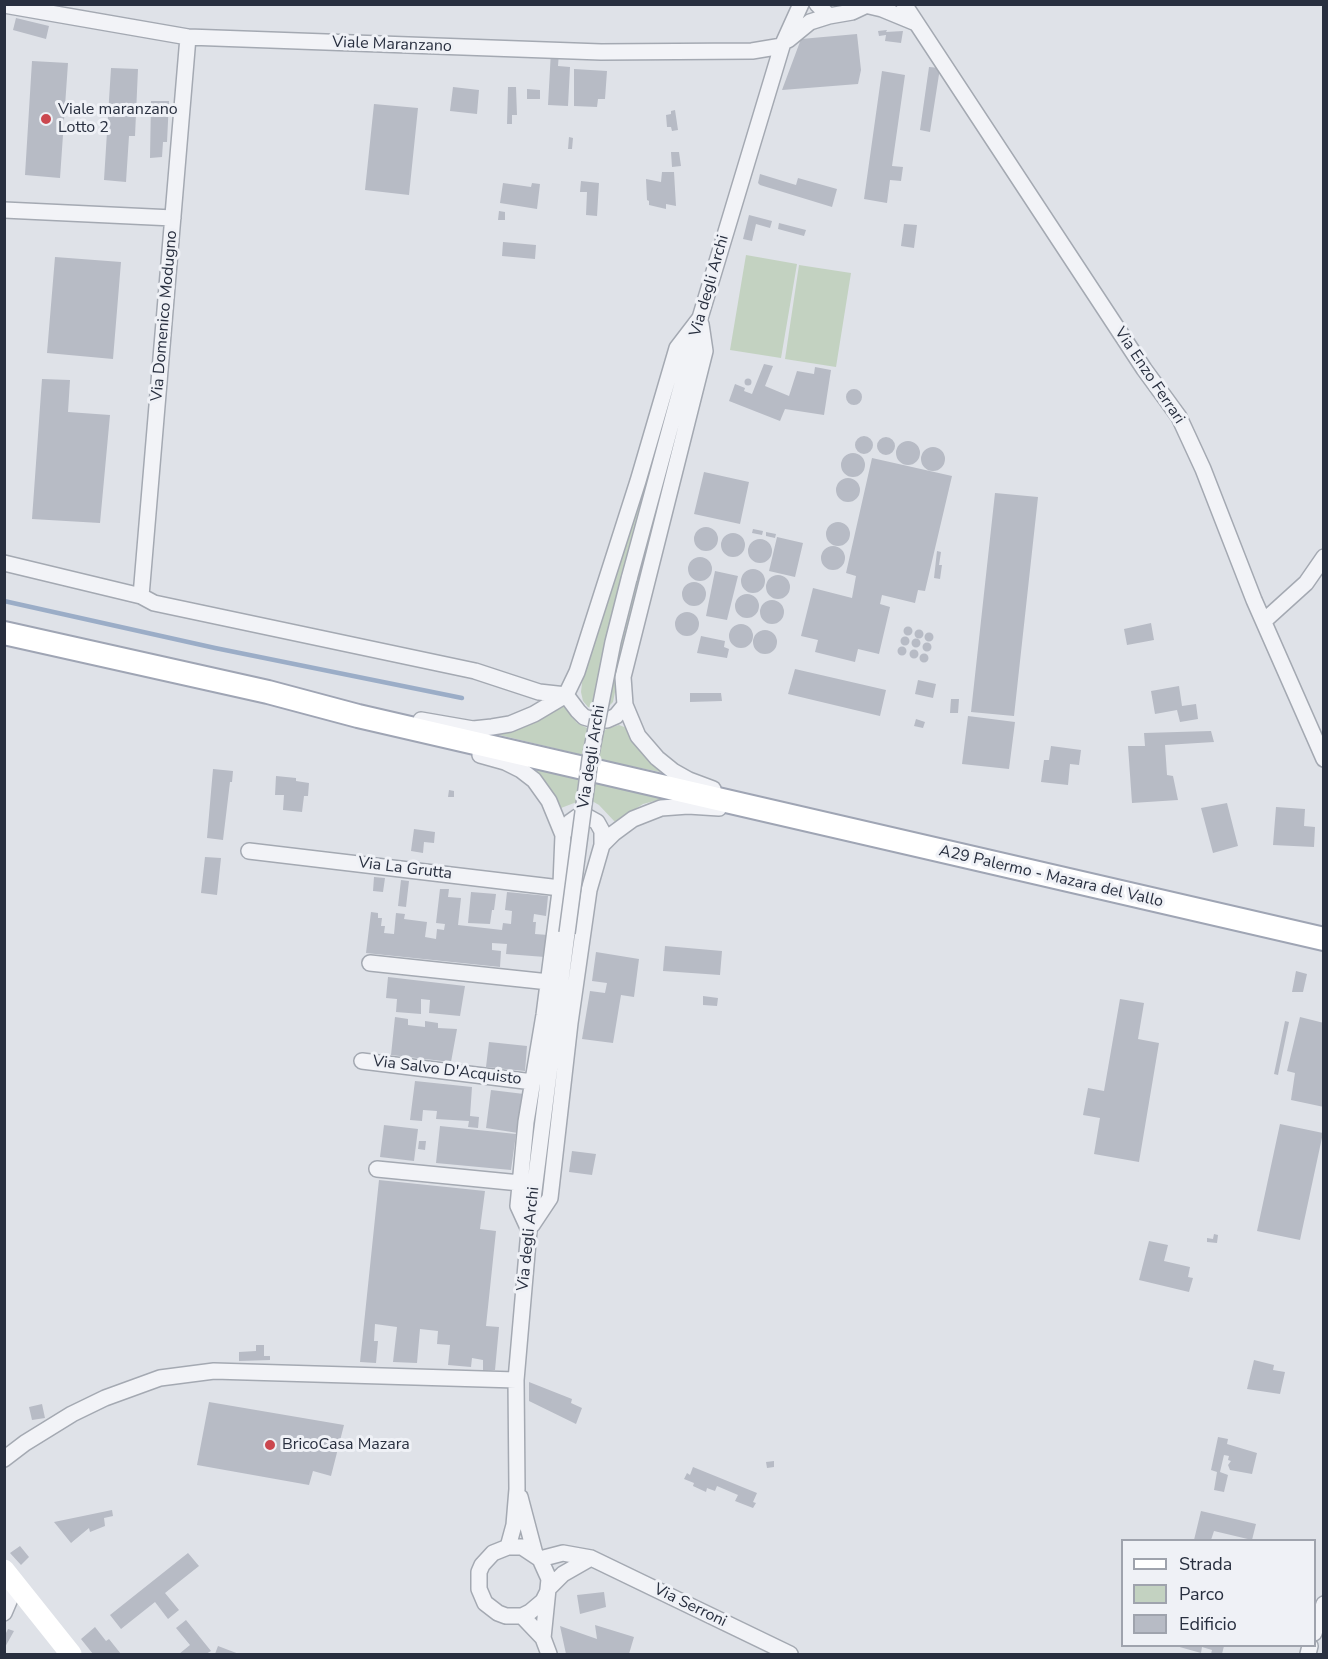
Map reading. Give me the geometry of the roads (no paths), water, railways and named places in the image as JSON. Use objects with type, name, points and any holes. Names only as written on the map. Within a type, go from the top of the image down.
[{"type":"main road","name":"A29 Palermo - Mazara del Vallo","points":[[4,633],[268,692],[358,716],[1323,939]]},
{"type":"main road","points":[[10,1578],[71,1654]]},
{"type":"street","name":"Via degli Archi","points":[[508,1547],[514,1525],[517,1489],[516,1380],[529,1230],[590,759],[613,642],[700,318],[782,46],[801,4]]},
{"type":"street","points":[[817,4],[829,16]]},
{"type":"street","name":"Via Enzo Ferrari","points":[[904,4],[1144,369],[1179,417],[1322,753]]},
{"type":"street","name":"Viale Maranzano","points":[[4,5],[188,37],[601,52],[752,51],[782,46]]},
{"type":"street","points":[[782,46],[810,22],[852,12],[866,5],[882,9],[917,24]]},
{"type":"street","name":"Via Domenico Modugno","points":[[141,596],[188,37]]},
{"type":"street","points":[[4,210],[173,218]]},
{"type":"street","points":[[358,716],[421,720],[473,729],[510,724],[534,714],[566,695],[577,672],[638,481],[677,348],[700,318]]},
{"type":"street","points":[[700,318],[705,351],[627,655],[623,677],[625,705],[638,736],[657,758],[674,771],[689,780],[778,814]]},
{"type":"street","points":[[1264,621],[1306,583],[1323,557]]},
{"type":"street","points":[[4,563],[141,596],[154,603],[476,671],[539,692],[566,695],[584,717],[594,720],[607,720],[616,716],[625,705]]},
{"type":"street","points":[[358,716],[416,740],[505,762],[521,770],[534,780],[549,801],[563,835]]},
{"type":"street","points":[[602,846],[614,833],[633,819],[661,808],[688,806],[778,814]]},
{"type":"street","points":[[577,817],[588,817],[597,822],[602,831],[602,846],[589,890],[570,1023],[550,1198],[529,1230],[518,1206],[526,1122],[549,982],[560,888],[563,835],[570,822],[577,817]]},
{"type":"street","name":"Via La Grutta","points":[[249,851],[560,888]]},
{"type":"street","points":[[370,963],[549,982]]},
{"type":"street","name":"Via Salvo D'Acquisto","points":[[362,1061],[533,1082]]},
{"type":"street","points":[[377,1169],[520,1183]]},
{"type":"street","points":[[4,1459],[72,1414],[105,1398],[160,1378],[214,1371],[516,1380]]},
{"type":"street","name":"Via degli Archi","points":[[517,1489],[538,1556]]},
{"type":"street","points":[[543,1638],[547,1591],[547,1572],[538,1556],[522,1547],[508,1547],[493,1553],[482,1565],[478,1580],[485,1603],[491,1609],[506,1616],[522,1616],[537,1607],[547,1591],[563,1574],[591,1558]]},
{"type":"street","name":"Via Serroni","points":[[538,1556],[563,1553],[591,1558],[790,1654]]},
{"type":"street","points":[[4,1612],[10,1578]]},
{"type":"street","points":[[1316,1627],[1323,1604]]},
{"type":"street","points":[[522,1616],[543,1638],[549,1654]]},
{"type":"waterway","points":[[4,601],[215,648],[462,698]]},
{"type":"place","name":"Viale maranzano Lotto 2","points":[[46,119]]},
{"type":"place","name":"BricoCasa Mazara","points":[[270,1445]]}]
